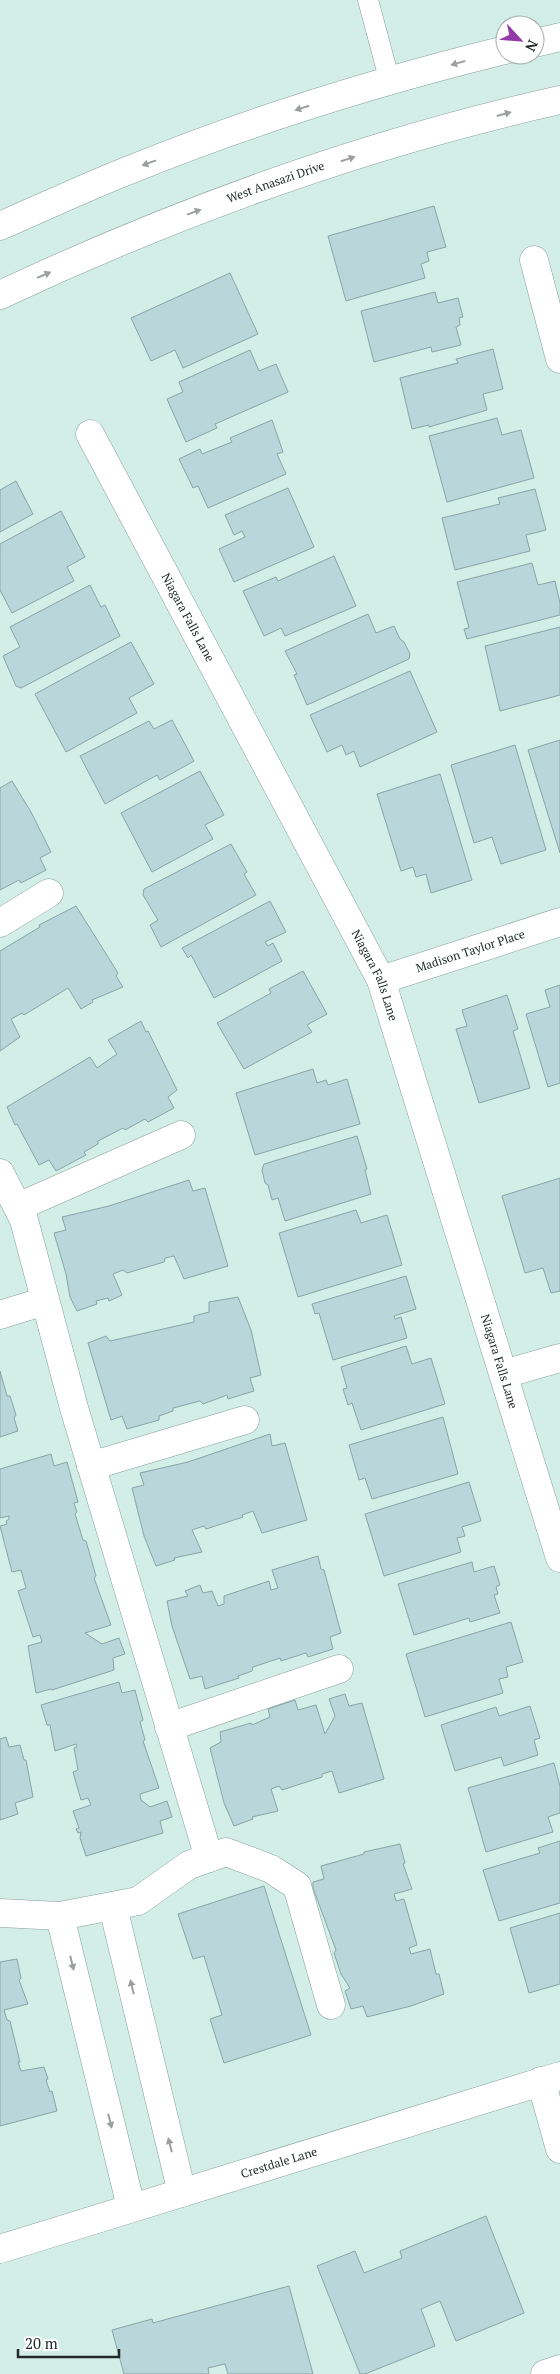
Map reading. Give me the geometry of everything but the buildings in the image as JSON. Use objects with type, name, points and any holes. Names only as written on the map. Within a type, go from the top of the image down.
[{"type":"street","points":[[545,41],[560,37]]},
{"type":"street","points":[[0,226],[132,169],[302,108],[495,53]]},
{"type":"street","name":"West Anasazi Drive","points":[[0,295],[181,217],[268,185],[444,130],[560,100]]},
{"type":"street","points":[[534,260],[560,359]]},
{"type":"street","name":"Niagara Falls Lane","points":[[90,434],[381,980],[560,1558]]},
{"type":"street","points":[[0,924],[49,893]]},
{"type":"street","name":"Madison Taylor Place","points":[[381,980],[560,922]]},
{"type":"street","points":[[18,1207],[181,1135]]},
{"type":"street","points":[[0,1174],[24,1220],[91,1466],[208,1858]]},
{"type":"street","points":[[0,1315],[45,1301]]},
{"type":"street","points":[[504,1374],[560,1358]]},
{"type":"street","points":[[91,1466],[245,1420]]},
{"type":"street","points":[[168,1727],[339,1669]]},
{"type":"street","points":[[0,1913],[60,1916],[112,1908],[138,1901],[189,1865],[226,1852],[271,1869],[297,1886],[331,2005]]},
{"type":"street","points":[[112,1908],[182,2193]]},
{"type":"street","points":[[60,1916],[131,2207]]},
{"type":"street","points":[[550,2078],[560,2149]]},
{"type":"street","name":"Crestdale Lane","points":[[0,2249],[550,2078]]},
{"type":"street","points":[[545,2374],[560,2369]]},
{"type":"lane","points":[[368,0],[390,82]]}]
